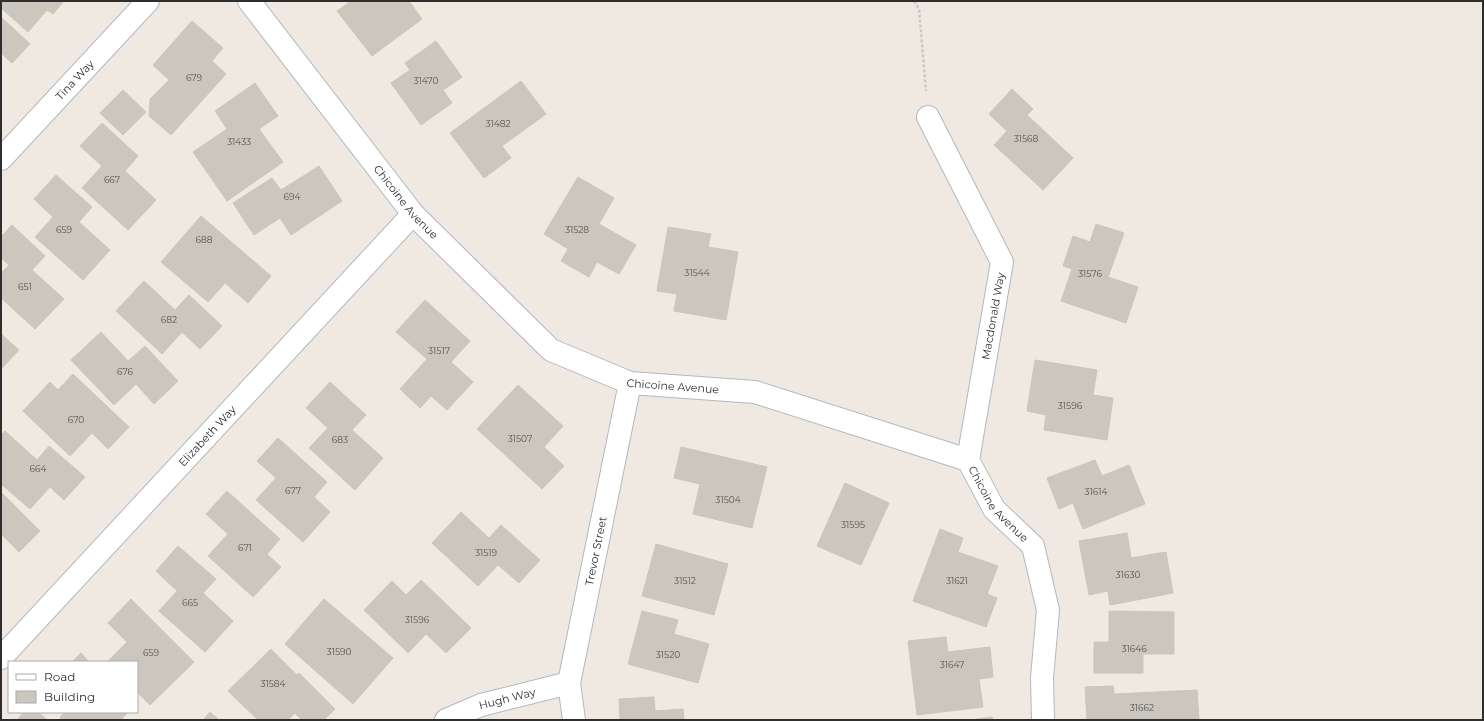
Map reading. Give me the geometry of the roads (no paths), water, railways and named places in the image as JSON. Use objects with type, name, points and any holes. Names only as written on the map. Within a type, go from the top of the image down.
[{"type":"street","name":"Tina Way","points":[[1,159],[148,1]]},
{"type":"street","name":"Chicoine Avenue","points":[[249,1],[413,214],[551,350],[630,383],[755,392],[968,460],[994,509],[1033,546],[1048,610],[1042,678],[1043,720]]},
{"type":"street","name":"Macdonald Way","points":[[928,117],[1002,262],[968,460]]},
{"type":"street","name":"Elizabeth Way","points":[[1,658],[413,214]]},
{"type":"street","name":"Trevor Street","points":[[574,720],[569,683],[630,383]]},
{"type":"street","name":"Hugh Way","points":[[446,720],[481,704],[569,683]]}]
